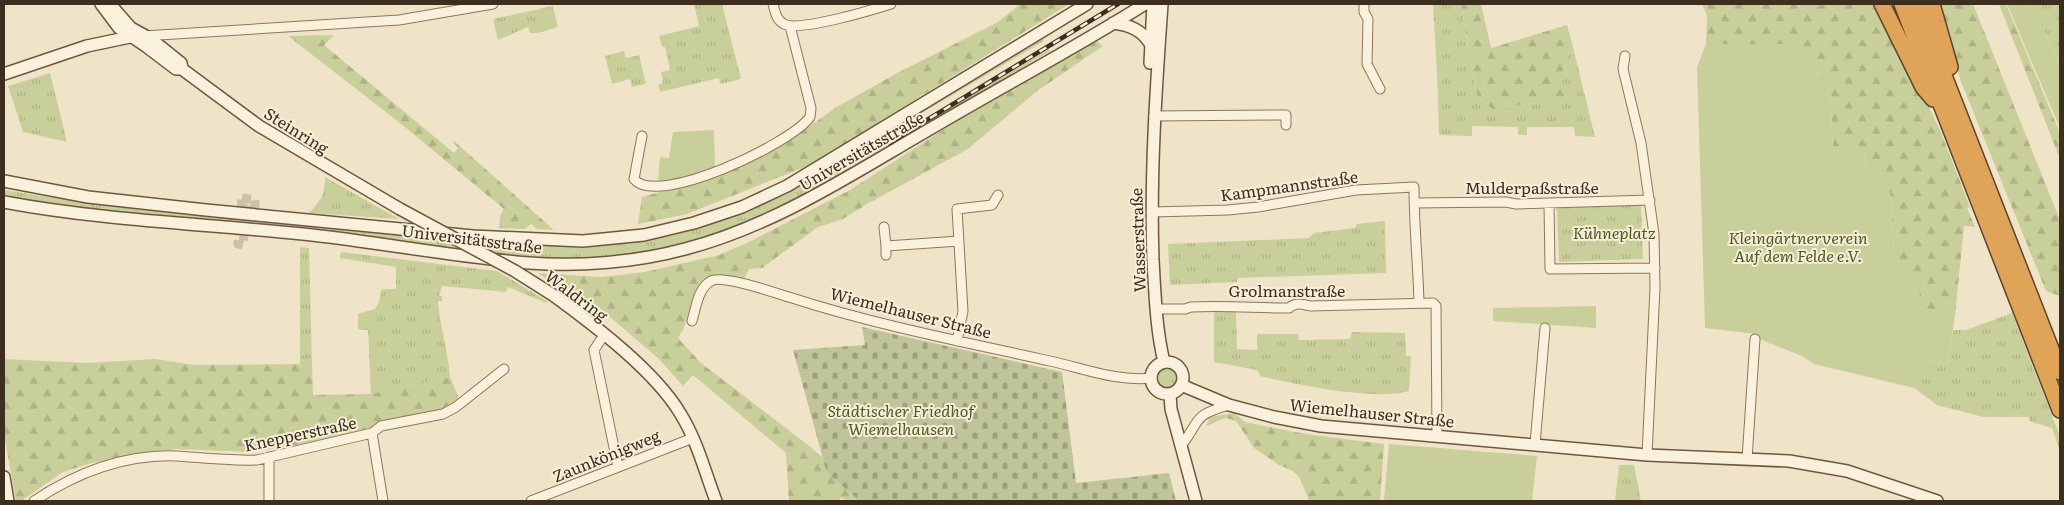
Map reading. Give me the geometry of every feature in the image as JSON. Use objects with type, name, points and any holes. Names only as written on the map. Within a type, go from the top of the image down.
[{"type":"highway","points":[[1882,4],[1923,87],[1944,112]]},
{"type":"highway","points":[[1902,4],[2060,410]]},
{"type":"highway","points":[[1916,4],[2060,372]]},
{"type":"highway","points":[[1932,4],[1967,134]]},
{"type":"highway","points":[[2053,354],[2060,367]]},
{"type":"main road","name":"Steinring","points":[[101,4],[119,28],[130,37],[148,47],[176,69],[182,69],[259,126],[400,209]]},
{"type":"main road","name":"Steinring","points":[[110,4],[131,28],[151,39],[181,63],[182,69]]},
{"type":"main road","name":"Universitätsstraße","points":[[4,180],[88,197],[472,236],[584,241],[644,235],[718,216],[780,190],[1087,4]]},
{"type":"main road","name":"Universitätsstraße","points":[[4,202],[87,216],[282,232],[531,263],[604,262],[644,258],[685,250],[742,231],[774,217],[838,182],[1145,4]]},
{"type":"main road","name":"Wasserstraße","points":[[1153,4],[1150,86],[1155,101]]},
{"type":"main road","name":"Wasserstraße","points":[[1162,4],[1154,116],[1152,212],[1156,309],[1164,362]]},
{"type":"main road","points":[[1113,23],[1133,27],[1143,34],[1151,45]]},
{"type":"main road","points":[[4,74],[87,46],[130,37]]},
{"type":"main road","name":"Waldring","points":[[400,209],[515,271],[553,295],[604,335],[655,381],[680,413],[693,438],[716,501]]},
{"type":"main road","points":[[1164,362],[1170,362],[1180,368],[1182,373],[1181,385],[1170,394],[1159,392],[1151,378],[1155,368],[1164,362]]},
{"type":"main road","name":"Wiemelhauser Straße","points":[[1181,385],[1229,405],[1274,417],[1321,426],[1647,454],[1789,461],[1847,471],[1937,501]]},
{"type":"main road","points":[[1170,394],[1171,409],[1196,501]]},
{"type":"main road","points":[[4,477],[8,501]]},
{"type":"street","points":[[130,37],[405,19],[493,4]]},
{"type":"street","points":[[773,4],[780,22],[790,26],[833,20],[890,4]]},
{"type":"street","points":[[1364,4],[1364,12],[1368,19],[1367,64],[1380,89]]},
{"type":"street","points":[[642,136],[634,179],[638,185],[664,187],[687,182],[738,164],[800,128],[810,117],[810,108],[790,26]]},
{"type":"street","points":[[1625,56],[1623,69],[1640,140],[1650,200],[1655,268],[1647,454]]},
{"type":"street","points":[[1154,116],[1286,115],[1286,125]]},
{"type":"street","name":"Kampmannstraße","points":[[1152,212],[1228,210],[1258,207],[1356,190],[1414,187],[1414,203]]},
{"type":"street","points":[[957,341],[963,311],[957,209],[992,205],[998,195]]},
{"type":"street","name":"Mulderpaßstraße","points":[[1414,203],[1506,202],[1516,204],[1548,204],[1650,200]]},
{"type":"street","points":[[1414,203],[1419,303],[1433,303],[1436,306],[1437,436]]},
{"type":"street","points":[[1548,204],[1550,269],[1655,268]]},
{"type":"street","points":[[884,227],[886,250],[959,241]]},
{"type":"street","name":"Wiemelhauser Straße","points":[[692,321],[701,292],[711,281],[719,279],[756,287],[862,319],[957,341],[1121,376],[1142,379],[1151,378]]},
{"type":"street","name":"Grolmanstraße","points":[[1156,309],[1233,305],[1241,308],[1289,308],[1293,304],[1301,303],[1310,306],[1419,303]]},
{"type":"street","points":[[1535,444],[1545,328]]},
{"type":"street","name":"Waldring","points":[[604,335],[594,350],[618,467]]},
{"type":"street","points":[[1747,459],[1755,339]]},
{"type":"street","name":"Knepperstraße","points":[[34,501],[73,478],[91,470],[142,458],[176,456],[241,461],[269,458],[372,433],[381,426],[443,414],[456,407],[504,369]]},
{"type":"street","points":[[1181,446],[1201,415],[1229,405]]},
{"type":"street","points":[[372,433],[383,501]]},
{"type":"street","name":"Zaunkönigweg","points":[[531,501],[693,438]]},
{"type":"street","points":[[269,458],[269,501]]},
{"type":"green space","points":[[694,4],[722,4],[741,79],[720,84],[719,78],[660,92],[658,85],[663,83],[661,72],[670,70],[665,47],[662,47],[659,36],[699,26]]},
{"type":"green space","points":[[1020,4],[1069,4],[812,164],[687,214],[638,224],[642,197],[727,173],[788,142],[835,108],[901,71],[998,22]]},
{"type":"green space","points":[[1433,4],[1461,4],[1477,95],[1493,110],[1550,100],[1561,79],[1566,60],[1573,47],[1595,137],[1575,136],[1574,127],[1527,127],[1527,135],[1518,135],[1518,127],[1472,126],[1472,136],[1439,135]]},
{"type":"green space","points":[[1461,4],[1481,4],[1491,48],[1567,25],[1573,47],[1563,74],[1565,103],[1550,100],[1493,110],[1477,95]]},
{"type":"green space","points":[[1702,4],[1878,4],[1940,130],[1970,207],[1967,208],[1975,227],[1964,226],[1955,315],[1920,308],[1895,273],[1891,196],[1866,173],[1864,151],[1833,151],[1830,89],[1795,45],[1706,44],[1707,15]]},
{"type":"green space","points":[[1936,4],[1973,4],[2060,220],[2060,296],[2046,291],[1962,84]]},
{"type":"green space","points":[[1999,4],[2006,4],[2060,133],[2060,159]]},
{"type":"green space","points":[[2007,4],[2029,4],[2060,64],[2060,128]]},
{"type":"green space","points":[[2029,4],[2060,4],[2060,64]]},
{"type":"green space","points":[[553,6],[558,27],[538,33],[530,33],[528,27],[498,40],[493,19]]},
{"type":"green space","points":[[334,35],[324,45],[454,153],[458,148],[453,143],[454,141],[554,230],[537,229],[531,224],[525,229],[499,228],[500,216],[504,209],[400,123],[288,36]]},
{"type":"green space","points":[[1042,37],[1044,41],[881,137],[886,146],[1049,49],[1050,51],[830,181],[737,226],[670,248],[635,255],[587,259],[507,255],[110,214],[4,198],[4,190],[48,197],[228,217],[535,245],[582,246],[613,244],[658,237],[783,194]]},
{"type":"green space","points":[[1095,39],[1103,46],[1037,91],[968,149],[843,219],[818,227],[762,268],[749,269],[743,281],[718,275],[710,276],[697,287],[683,330],[678,338],[701,363],[808,445],[874,501],[846,501],[842,498],[838,501],[789,501],[786,453],[693,375],[683,386],[659,359],[588,298],[577,301],[538,273],[601,277],[645,272],[719,255],[751,241],[850,190],[997,95]]},
{"type":"green space","name":"Kleingärtnerverein Auf dem Felde e.V.","points":[[1706,44],[1795,44],[1830,89],[1833,151],[1864,151],[1866,173],[1883,172],[1891,196],[1895,273],[1919,271],[1920,308],[1955,315],[1948,364],[1920,359],[1914,388],[1814,364],[1802,356],[1759,339],[1756,334],[1705,328],[1697,67]]},
{"type":"green space","points":[[624,51],[626,58],[639,55],[646,84],[632,87],[630,79],[612,84],[605,56]]},
{"type":"green space","points":[[50,73],[67,142],[23,132],[8,86]]},
{"type":"green space","points":[[714,130],[715,169],[677,181],[658,182],[660,157],[669,158],[673,132]]},
{"type":"green space","points":[[325,177],[399,219],[309,213],[322,197]]},
{"type":"green space","name":"Kühneplatz","points":[[1641,204],[1643,259],[1559,262],[1557,208]]},
{"type":"green space","points":[[1385,221],[1386,273],[1238,278],[1237,282],[1170,285],[1168,244],[1309,238],[1314,233],[1355,228],[1357,224]]},
{"type":"green space","points":[[300,247],[309,248],[312,364],[300,364]]},
{"type":"green space","points":[[341,252],[497,271],[547,301],[546,303],[508,287],[506,292],[442,286],[439,296],[442,296],[442,301],[438,301],[450,377],[371,394],[368,330],[360,330],[358,328],[358,314],[375,309],[382,289],[396,289],[396,267],[340,258]]},
{"type":"green space","points":[[1596,306],[1596,328],[1493,321],[1493,308]]},
{"type":"green space","points":[[1214,311],[1236,311],[1237,349],[1257,350],[1257,334],[1298,334],[1299,340],[1350,339],[1352,332],[1405,333],[1406,356],[1411,356],[1409,391],[1394,394],[1376,394],[1336,391],[1260,376],[1257,370],[1214,362]]},
{"type":"green space","points":[[2012,313],[2060,436],[2060,451],[2052,428],[2029,421],[2029,417],[1983,417],[1937,405],[1914,388],[1920,359],[1948,364],[1953,330],[1966,330]]},
{"type":"green space","name":"Städtischer Friedhof Wiemelhausen","points":[[862,327],[1062,372],[1076,483],[1169,473],[1176,501],[860,501],[827,473],[793,350],[865,345]]},
{"type":"green space","points":[[4,359],[87,363],[155,359],[195,365],[312,364],[313,395],[371,394],[450,377],[458,396],[457,400],[445,409],[381,424],[359,434],[341,438],[250,452],[175,449],[92,463],[63,472],[21,501],[16,501],[4,434]]},
{"type":"green space","points":[[1167,368],[1174,371],[1177,378],[1174,385],[1167,388],[1160,385],[1157,378],[1160,371]]},
{"type":"green space","points":[[1234,413],[1245,422],[1305,434],[1384,444],[1380,501],[1309,501],[1300,478],[1293,471],[1279,465],[1254,448],[1236,421],[1226,418],[1206,426],[1210,417]]},
{"type":"green space","points":[[1389,444],[1537,456],[1532,501],[1384,501]]},
{"type":"green space","points":[[1619,465],[1634,465],[1641,501],[1615,501]]},
{"type":"tunnel","points":[[242,198],[255,200],[255,206],[247,205],[243,245],[238,244],[242,198]]},
{"type":"railway","points":[[889,143],[1118,4]]}]
